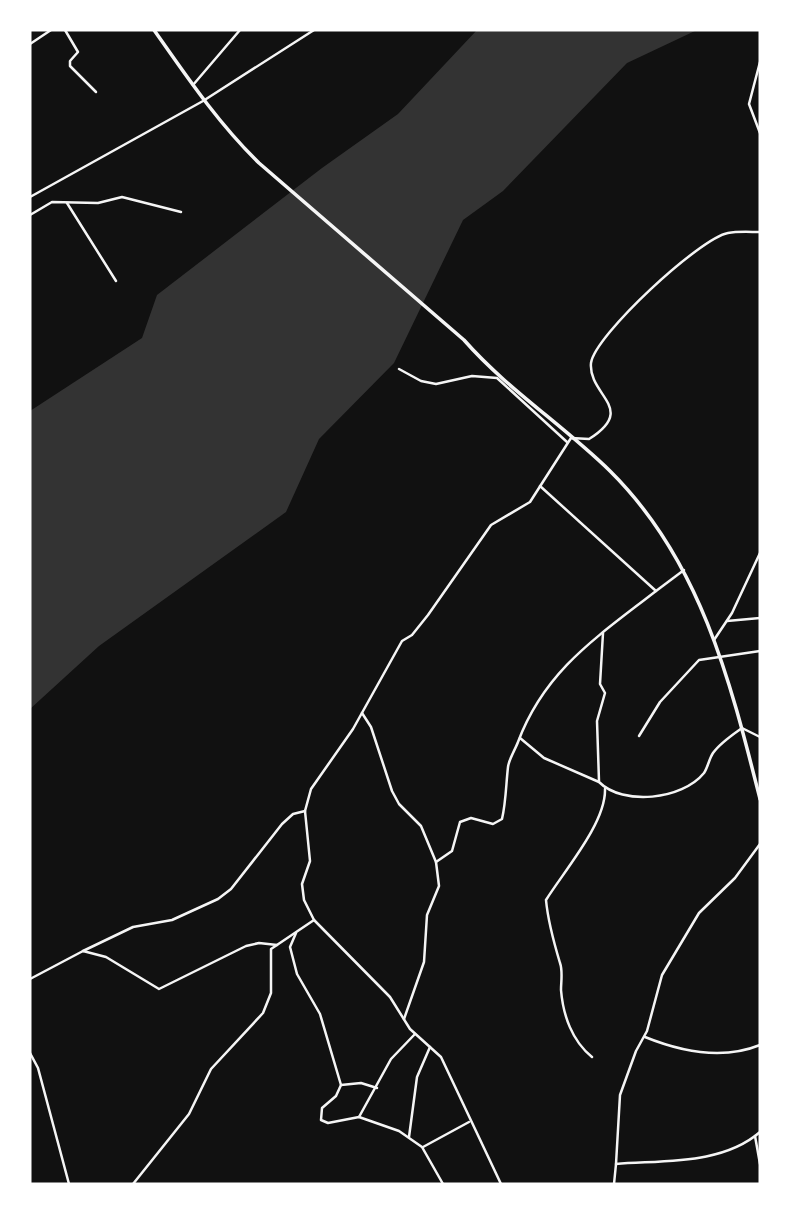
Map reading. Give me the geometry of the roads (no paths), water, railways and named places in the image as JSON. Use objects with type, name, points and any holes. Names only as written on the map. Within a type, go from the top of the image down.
[{"type":"highway","points":[[154,30],[229,134],[464,340],[484,363],[630,492],[684,570],[714,640],[742,728],[760,799]]},
{"type":"street","points":[[38,30],[42,36]]},
{"type":"street","points":[[30,44],[51,30]]},
{"type":"street","points":[[65,30],[78,52],[70,61],[70,66],[96,92]]},
{"type":"street","points":[[193,85],[240,30]]},
{"type":"street","points":[[30,197],[203,101],[313,30]]},
{"type":"street","points":[[760,62],[750,104],[760,133]]},
{"type":"street","points":[[30,215],[52,202],[98,203],[122,197],[181,212]]},
{"type":"street","points":[[67,204],[116,281]]},
{"type":"street","points":[[501,1184],[469,1122],[465,1104],[451,1075],[430,1047],[415,1034],[390,998],[314,920],[303,894],[302,884],[311,852],[305,811],[311,789],[362,713],[402,641],[412,635],[429,615],[487,530],[499,519],[524,508],[571,438],[589,439],[604,428],[612,416],[611,408],[592,377],[591,362],[622,316],[705,244],[727,233],[760,232]]},
{"type":"street","points":[[399,369],[421,381],[436,384],[472,376],[497,378],[568,442]]},
{"type":"street","points":[[540,486],[656,592]]},
{"type":"street","points":[[714,640],[727,621],[760,553]]},
{"type":"street","points":[[436,862],[452,851],[460,821],[471,818],[494,824],[502,819],[509,781],[508,768],[519,737],[530,711],[554,676],[603,633],[684,570]]},
{"type":"street","points":[[727,621],[760,618]]},
{"type":"street","points":[[599,782],[597,722],[605,693],[600,675],[603,633]]},
{"type":"street","points":[[639,736],[660,702],[695,664],[706,658],[760,651]]},
{"type":"street","points":[[362,713],[371,727],[392,791],[421,826],[436,862],[439,886],[427,915],[425,962],[404,1019]]},
{"type":"street","points":[[519,737],[544,758],[599,782],[605,789],[650,797],[676,790],[703,774],[715,750],[742,728],[760,737]]},
{"type":"street","points":[[592,1057],[579,1046],[571,1030],[562,998],[560,963],[554,950],[546,900],[590,833],[603,805],[605,789]]},
{"type":"street","points":[[30,979],[133,927],[172,920],[218,899],[231,889],[282,824],[293,814],[305,811]]},
{"type":"street","points":[[614,1184],[620,1095],[636,1051],[645,1037],[662,975],[699,913],[736,878],[760,844]]},
{"type":"street","points":[[133,1184],[189,1114],[211,1069],[263,1013],[271,993],[271,948],[314,920]]},
{"type":"street","points":[[296,933],[290,947],[298,974],[320,1014],[341,1085],[336,1096],[322,1108],[321,1120],[328,1123],[359,1117],[409,1137],[422,1147],[443,1184]]},
{"type":"street","points":[[83,951],[106,957],[159,989],[246,946],[259,943],[277,945]]},
{"type":"street","points":[[359,1117],[391,1059],[415,1034]]},
{"type":"street","points":[[645,1037],[671,1047],[730,1055],[760,1045]]},
{"type":"street","points":[[409,1137],[417,1077],[430,1047]]},
{"type":"street","points":[[30,1053],[38,1068],[69,1184]]},
{"type":"street","points":[[341,1085],[361,1083],[377,1088]]},
{"type":"street","points":[[422,1147],[469,1122]]},
{"type":"street","points":[[616,1164],[688,1160],[735,1147],[760,1132]]},
{"type":"street","points":[[755,1136],[760,1164]]}]
